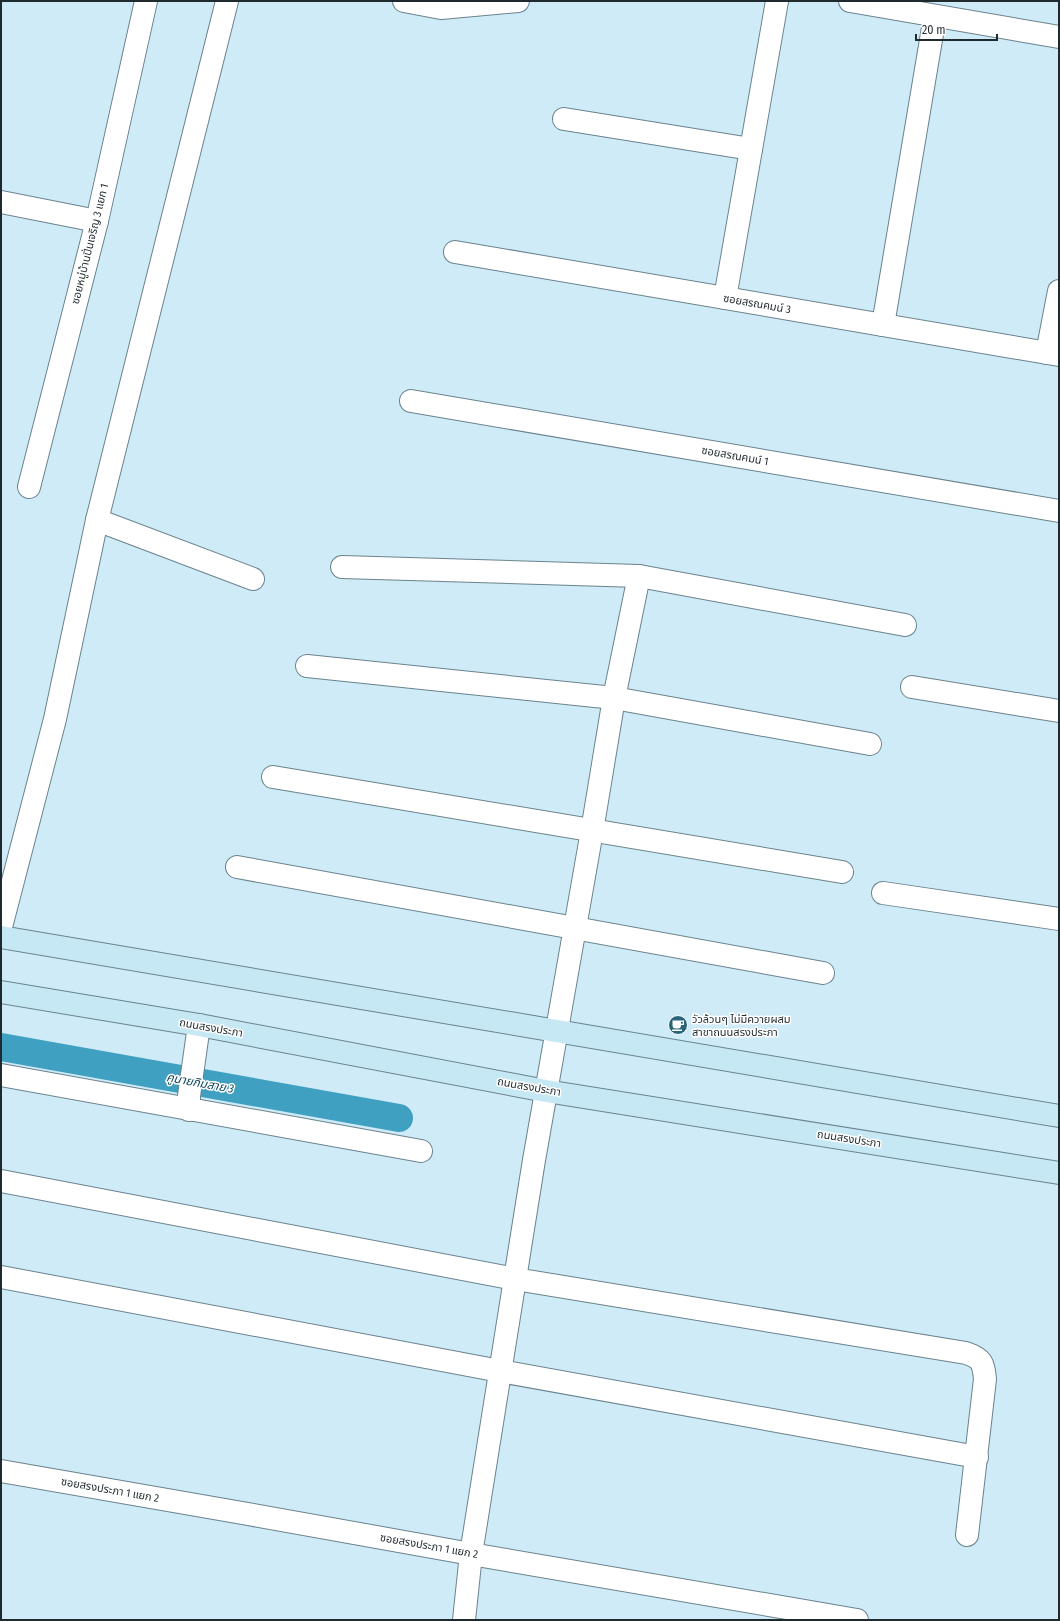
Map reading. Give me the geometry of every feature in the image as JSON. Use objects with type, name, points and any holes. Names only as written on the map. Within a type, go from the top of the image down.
[{"type":"main road","points":[[1,937],[1059,1116]]},
{"type":"main road","name":"ถนนสรงประภา","points":[[1,992],[199,1025],[546,1091],[1059,1173]]},
{"type":"street","name":"ซอยหมู่บ้านปิ่นเจริญ 3 แยก 1","points":[[28,487],[97,221],[146,1]]},
{"type":"street","points":[[1,927],[55,719],[97,520],[227,1]]},
{"type":"street","points":[[404,1],[441,8],[518,1]]},
{"type":"street","points":[[725,298],[777,1]]},
{"type":"street","points":[[850,1],[1059,37]]},
{"type":"street","points":[[882,325],[935,16]]},
{"type":"street","points":[[564,119],[751,149]]},
{"type":"street","points":[[1,202],[97,221]]},
{"type":"street","name":"ซอยสรณคมน์ 3","points":[[455,252],[1053,354]]},
{"type":"street","points":[[1053,354],[1059,291]]},
{"type":"street","name":"ซอยสรณคมน์ 1","points":[[411,401],[1059,511]]},
{"type":"street","points":[[97,520],[252,579]]},
{"type":"street","points":[[342,567],[639,576],[905,625]]},
{"type":"street","points":[[464,1620],[471,1554],[556,1030],[592,831],[614,698],[639,576]]},
{"type":"street","points":[[307,666],[614,698],[870,744]]},
{"type":"street","points":[[912,687],[1059,711]]},
{"type":"street","points":[[273,777],[842,872]]},
{"type":"street","points":[[237,867],[823,973]]},
{"type":"street","points":[[883,893],[1059,919]]},
{"type":"street","points":[[189,1103],[199,1025]]},
{"type":"street","points":[[1,1075],[189,1103],[421,1151]]},
{"type":"street","points":[[1,1181],[515,1279],[966,1353],[976,1356],[982,1362],[985,1379],[967,1535]]},
{"type":"street","points":[[1,1277],[500,1371],[977,1457]]},
{"type":"street","name":"ซอยสรงประภา 1 แยก 2","points":[[1,1471],[857,1620]]},
{"type":"waterway","name":"คูนายกิมสาย 3","points":[[1,1047],[399,1118]]},
{"type":"place","name":"วัวล้วนๆ ไม่มีควายผสม สาขาถนนสรงประภา","points":[[678,1025]]}]
